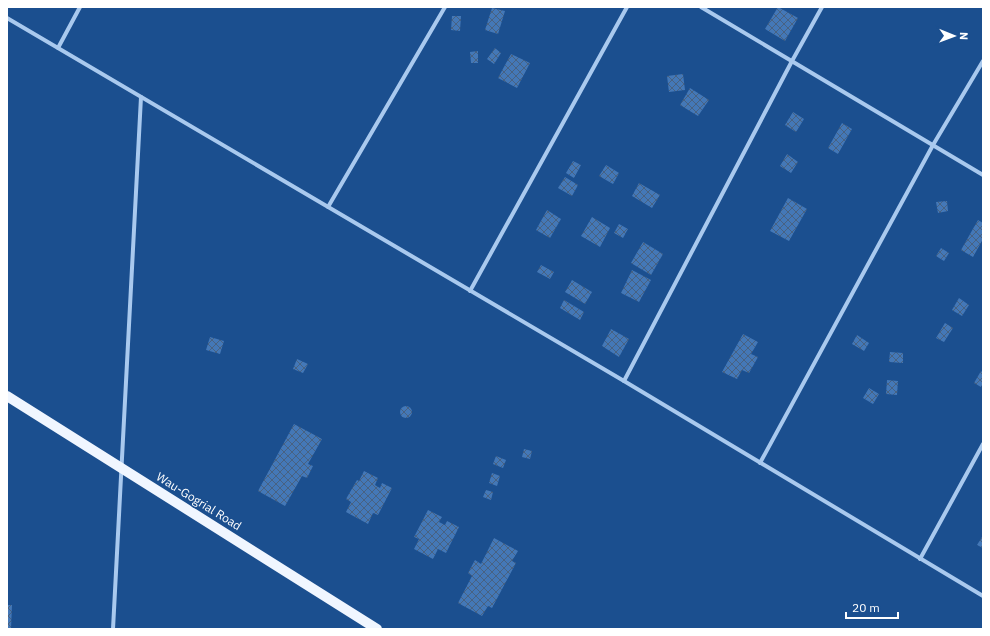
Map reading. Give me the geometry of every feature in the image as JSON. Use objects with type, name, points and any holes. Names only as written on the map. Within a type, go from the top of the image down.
[{"type":"main road","name":"Wau-Gogrial Road","points":[[7,396],[377,629]]},
{"type":"street","points":[[58,48],[80,7]]},
{"type":"street","points":[[328,207],[445,7]]},
{"type":"street","points":[[470,291],[627,7]]},
{"type":"street","points":[[701,7],[983,175]]},
{"type":"street","points":[[624,381],[792,61],[822,7]]},
{"type":"street","points":[[7,18],[624,381],[983,596]]},
{"type":"street","points":[[760,463],[933,145],[983,61]]},
{"type":"street","points":[[113,629],[141,97]]},
{"type":"street","points":[[920,559],[983,444]]},
{"type":"building","points":[[778,7],[798,18],[785,41],[765,29]]},
{"type":"building","points":[[492,8],[505,11],[498,34],[485,30]]},
{"type":"building","points":[[452,16],[461,16],[460,31],[451,30]]},
{"type":"building","points":[[495,48],[501,53],[494,64],[487,59]]},
{"type":"building","points":[[478,51],[478,63],[471,63],[470,52]]},
{"type":"building","points":[[511,54],[530,63],[517,88],[498,78]]},
{"type":"building","points":[[683,74],[685,90],[669,92],[667,76]]},
{"type":"building","points":[[690,88],[709,100],[698,116],[680,105]]},
{"type":"building","points":[[793,112],[804,119],[796,132],[785,125]]},
{"type":"building","points":[[842,123],[852,129],[838,154],[828,148]]},
{"type":"building","points":[[787,154],[798,162],[791,173],[780,166]]},
{"type":"building","points":[[573,161],[581,165],[574,178],[566,173]]},
{"type":"building","points":[[606,165],[619,173],[613,184],[599,176]]},
{"type":"building","points":[[565,177],[578,185],[572,196],[558,188]]},
{"type":"building","points":[[639,183],[660,195],[652,208],[632,196]]},
{"type":"building","points":[[788,198],[807,209],[789,241],[770,231]]},
{"type":"building","points":[[947,201],[948,211],[938,213],[936,202]]},
{"type":"building","points":[[547,210],[561,219],[550,238],[536,230]]},
{"type":"building","points":[[592,217],[610,228],[600,247],[581,236]]},
{"type":"building","points":[[978,220],[983,223],[983,239],[973,257],[961,250]]},
{"type":"building","points":[[619,224],[628,229],[623,238],[614,233]]},
{"type":"building","points":[[643,242],[663,254],[651,275],[631,263]]},
{"type":"building","points":[[941,248],[949,253],[944,261],[936,256]]},
{"type":"building","points":[[541,265],[554,272],[550,279],[537,272]]},
{"type":"building","points":[[632,270],[651,280],[639,302],[621,293]]},
{"type":"building","points":[[572,280],[592,292],[585,304],[565,292]]},
{"type":"building","points":[[959,298],[969,305],[962,316],[952,310]]},
{"type":"building","points":[[564,300],[584,312],[580,320],[560,308]]},
{"type":"building","points":[[945,323],[953,328],[944,342],[936,338]]},
{"type":"building","points":[[611,329],[629,339],[619,357],[602,346]]},
{"type":"building","points":[[743,334],[758,342],[751,354],[758,357],[749,373],[742,370],[737,379],[722,372]]},
{"type":"building","points":[[857,335],[869,343],[864,351],[852,344]]},
{"type":"building","points":[[210,337],[224,341],[220,354],[206,350]]},
{"type":"building","points":[[890,352],[903,353],[903,363],[889,362]]},
{"type":"building","points":[[297,359],[308,364],[303,373],[293,369]]},
{"type":"building","points":[[981,371],[983,373],[983,383],[981,387],[974,383]]},
{"type":"building","points":[[887,380],[898,381],[897,395],[886,394]]},
{"type":"building","points":[[869,388],[879,394],[873,404],[863,398]]},
{"type":"building","points":[[404,406],[408,406],[412,412],[408,418],[404,418],[400,414],[400,410]]},
{"type":"building","points":[[294,424],[322,439],[308,464],[313,466],[307,478],[302,476],[285,506],[258,491]]},
{"type":"building","points":[[524,449],[532,451],[530,459],[522,457]]},
{"type":"building","points":[[496,456],[506,460],[503,468],[493,464]]},
{"type":"building","points":[[364,471],[378,478],[375,485],[380,488],[382,483],[392,488],[378,515],[373,513],[368,524],[346,512],[351,502],[346,499],[357,480],[359,481]]},
{"type":"building","points":[[492,473],[500,476],[497,486],[489,483]]},
{"type":"building","points":[[486,490],[493,492],[491,500],[483,497]]},
{"type":"building","points":[[428,510],[442,517],[439,522],[445,525],[447,521],[459,527],[446,553],[438,549],[433,559],[414,549],[419,539],[414,537]]},
{"type":"building","points":[[982,537],[983,538],[983,548],[977,545]]},
{"type":"building","points":[[494,538],[518,551],[512,561],[516,563],[492,608],[488,606],[482,616],[458,603],[472,576],[468,573],[475,560],[481,564]]},
{"type":"building","points":[[7,605],[12,605],[11,629],[7,629]]}]
